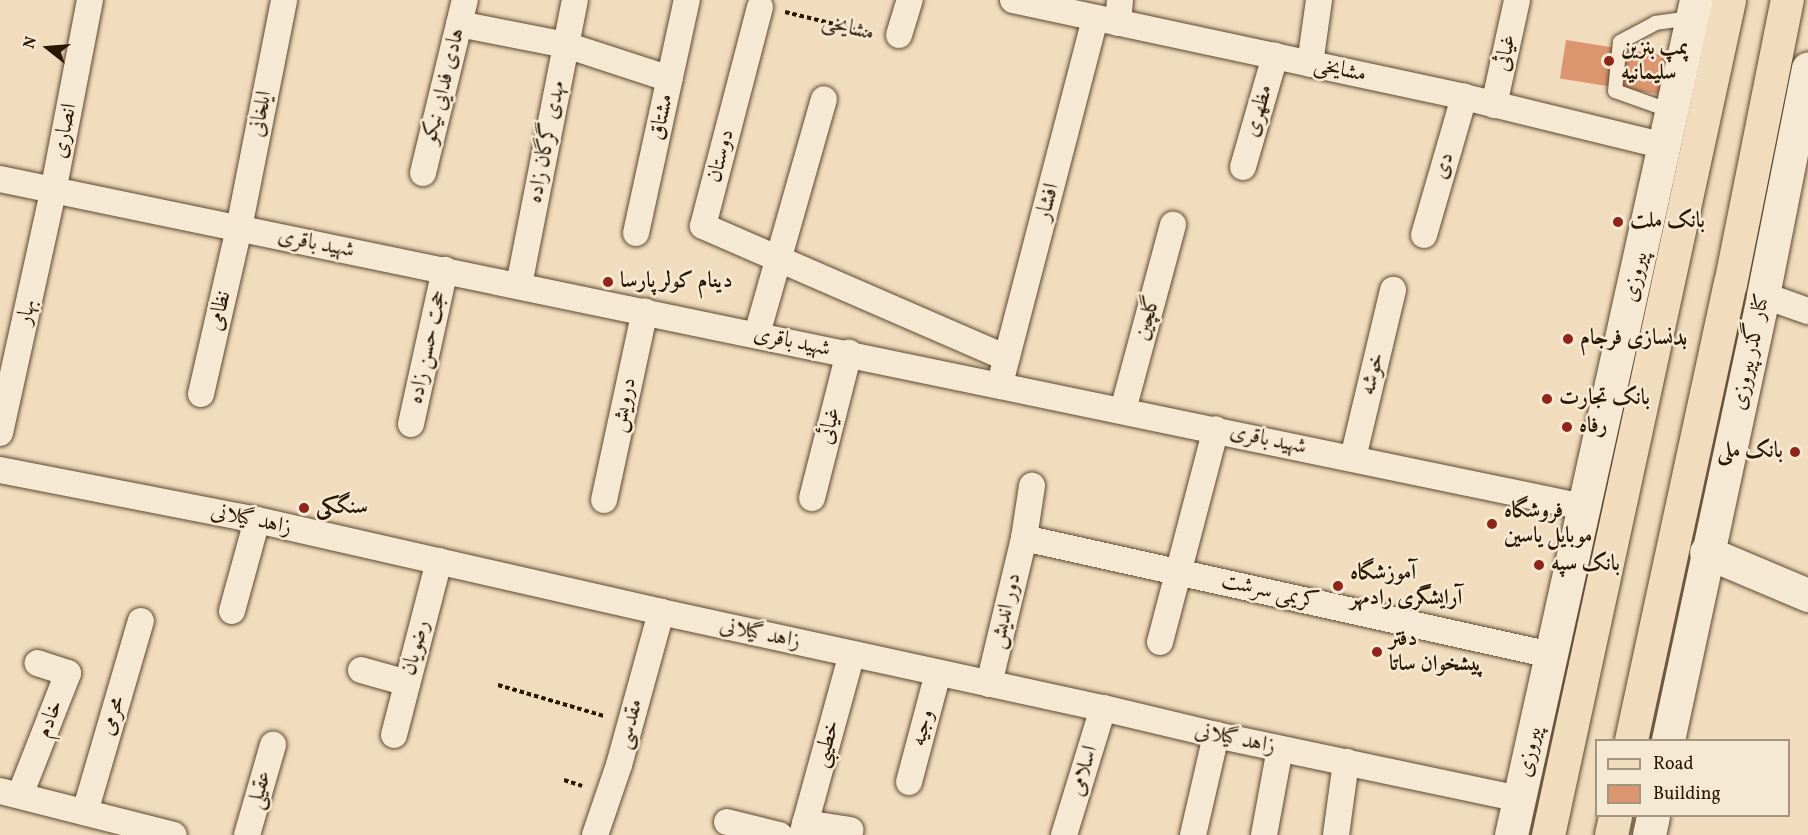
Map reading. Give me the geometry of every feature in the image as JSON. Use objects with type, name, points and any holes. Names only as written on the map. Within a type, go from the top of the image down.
[{"type":"main road","points":[[1631,739],[1730,284],[1787,0]]},
{"type":"main road","name":"پیروزی","points":[[1511,835],[1673,111],[1710,14]]},
{"type":"main road","name":"پیروزی","points":[[1551,822],[1618,513],[1710,14]]},
{"type":"main road","name":"کنار گذر پیروزی","points":[[1668,739],[1706,552],[1763,295],[1808,68]]},
{"type":"main road","points":[[1584,507],[1618,513]]},
{"type":"main road","points":[[1706,552],[1808,595]]},
{"type":"main road","points":[[1551,655],[1585,663]]},
{"type":"main road","points":[[1520,800],[1551,822]]},
{"type":"main road","points":[[1611,835],[1616,817]]},
{"type":"street","name":"انصاری","points":[[54,192],[90,0]]},
{"type":"street","name":"ایلخانی","points":[[239,228],[284,0]]},
{"type":"street","name":"مهدی گرگان زاده","points":[[519,285],[575,0]]},
{"type":"street","name":"مشتاق","points":[[636,233],[687,0]]},
{"type":"street","name":"مشایخی","points":[[899,35],[910,0]]},
{"type":"street","name":"مشایخی","points":[[1017,0],[1111,14],[1275,56],[1464,97],[1665,146]]},
{"type":"street","points":[[1310,64],[1319,0]]},
{"type":"street","name":"غیاثی","points":[[1494,105],[1517,0]]},
{"type":"street","name":"دوستان","points":[[760,7],[703,226],[1006,358]]},
{"type":"street","points":[[462,12],[670,79]]},
{"type":"street","name":"هادی فدایی نیکو","points":[[423,172],[462,12]]},
{"type":"street","name":"افشار","points":[[999,385],[1111,14]]},
{"type":"street","name":"مظهری","points":[[1243,166],[1275,56]]},
{"type":"street","name":"دی","points":[[1424,235],[1464,97]]},
{"type":"street","points":[[758,334],[824,99]]},
{"type":"street","name":"شهید باقری","points":[[0,179],[54,192],[758,334],[1584,507]]},
{"type":"street","name":"بهار","points":[[0,433],[54,192]]},
{"type":"street","name":"گلچین","points":[[1123,410],[1173,225]]},
{"type":"street","name":"نظامی","points":[[201,394],[239,228]]},
{"type":"street","name":"حجت حسن زاده","points":[[411,424],[445,270]]},
{"type":"street","name":"خوشه","points":[[1353,458],[1394,290]]},
{"type":"street","points":[[1763,295],[1808,311]]},
{"type":"street","name":"درویش","points":[[604,500],[645,311]]},
{"type":"street","name":"غیائی","points":[[812,498],[849,353]]},
{"type":"street","points":[[1160,642],[1216,429]]},
{"type":"street","name":"زاهد گیلانی","points":[[0,470],[257,520],[661,612],[1520,800]]},
{"type":"street","name":"دور اندیش","points":[[989,684],[1024,538],[1032,486]]},
{"type":"street","points":[[232,611],[257,520]]},
{"type":"street","name":"کریمی سرشت","points":[[1024,538],[1551,655]]},
{"type":"street","name":"رضویان","points":[[394,735],[439,561]]},
{"type":"street","name":"مقدسی","points":[[595,835],[630,724],[661,612]]},
{"type":"street","name":"محرمی","points":[[85,812],[141,621]]},
{"type":"street","name":"خطیبی","points":[[803,829],[852,654]]},
{"type":"street","name":"خادم","points":[[10,793],[68,673],[38,663]]},
{"type":"street","points":[[361,670],[407,683]]},
{"type":"street","name":"وجیه","points":[[909,782],[938,673]]},
{"type":"street","name":"اسلامی","points":[[1064,835],[1103,708]]},
{"type":"street","points":[[1193,835],[1216,735]]},
{"type":"street","name":"عقیلی","points":[[248,835],[273,745]]},
{"type":"street","points":[[1264,835],[1280,749]]},
{"type":"street","points":[[1336,835],[1346,762]]},
{"type":"street","points":[[10,793],[174,835]]},
{"type":"street","points":[[727,822],[779,835]]},
{"type":"street","points":[[803,829],[850,830]]},
{"type":"lane","points":[[1673,111],[1615,91],[1620,42],[1655,23],[1710,14]]},
{"type":"path","name":"مشایخی","points":[[760,7],[891,38],[897,39],[899,35]]},
{"type":"path","points":[[498,685],[630,724]]},
{"type":"building","points":[[1566,40],[1675,57],[1669,96],[1560,79]]},
{"type":"place","name":"پمپ بنزین سلیمانیه","points":[[1609,61]]},
{"type":"place","name":"بانک ملت","points":[[1618,222]]},
{"type":"place","name":"دینام کولر پارسا","points":[[608,282]]},
{"type":"place","name":"بدنسازی فرجام","points":[[1568,339]]},
{"type":"place","name":"بانک تجارت","points":[[1547,399]]},
{"type":"place","name":"رفاه","points":[[1567,427]]},
{"type":"place","name":"بانک ملی","points":[[1795,452]]},
{"type":"place","name":"سنگکی","points":[[304,508]]},
{"type":"place","name":"فروشگاه موبایل یاسین","points":[[1492,524]]},
{"type":"place","name":"بانک سپه","points":[[1539,565]]},
{"type":"place","name":"آموزشگاه آرایشگری رادمهر","points":[[1338,586]]},
{"type":"place","name":"دفتر پیشخوان ساتا","points":[[1377,652]]}]
